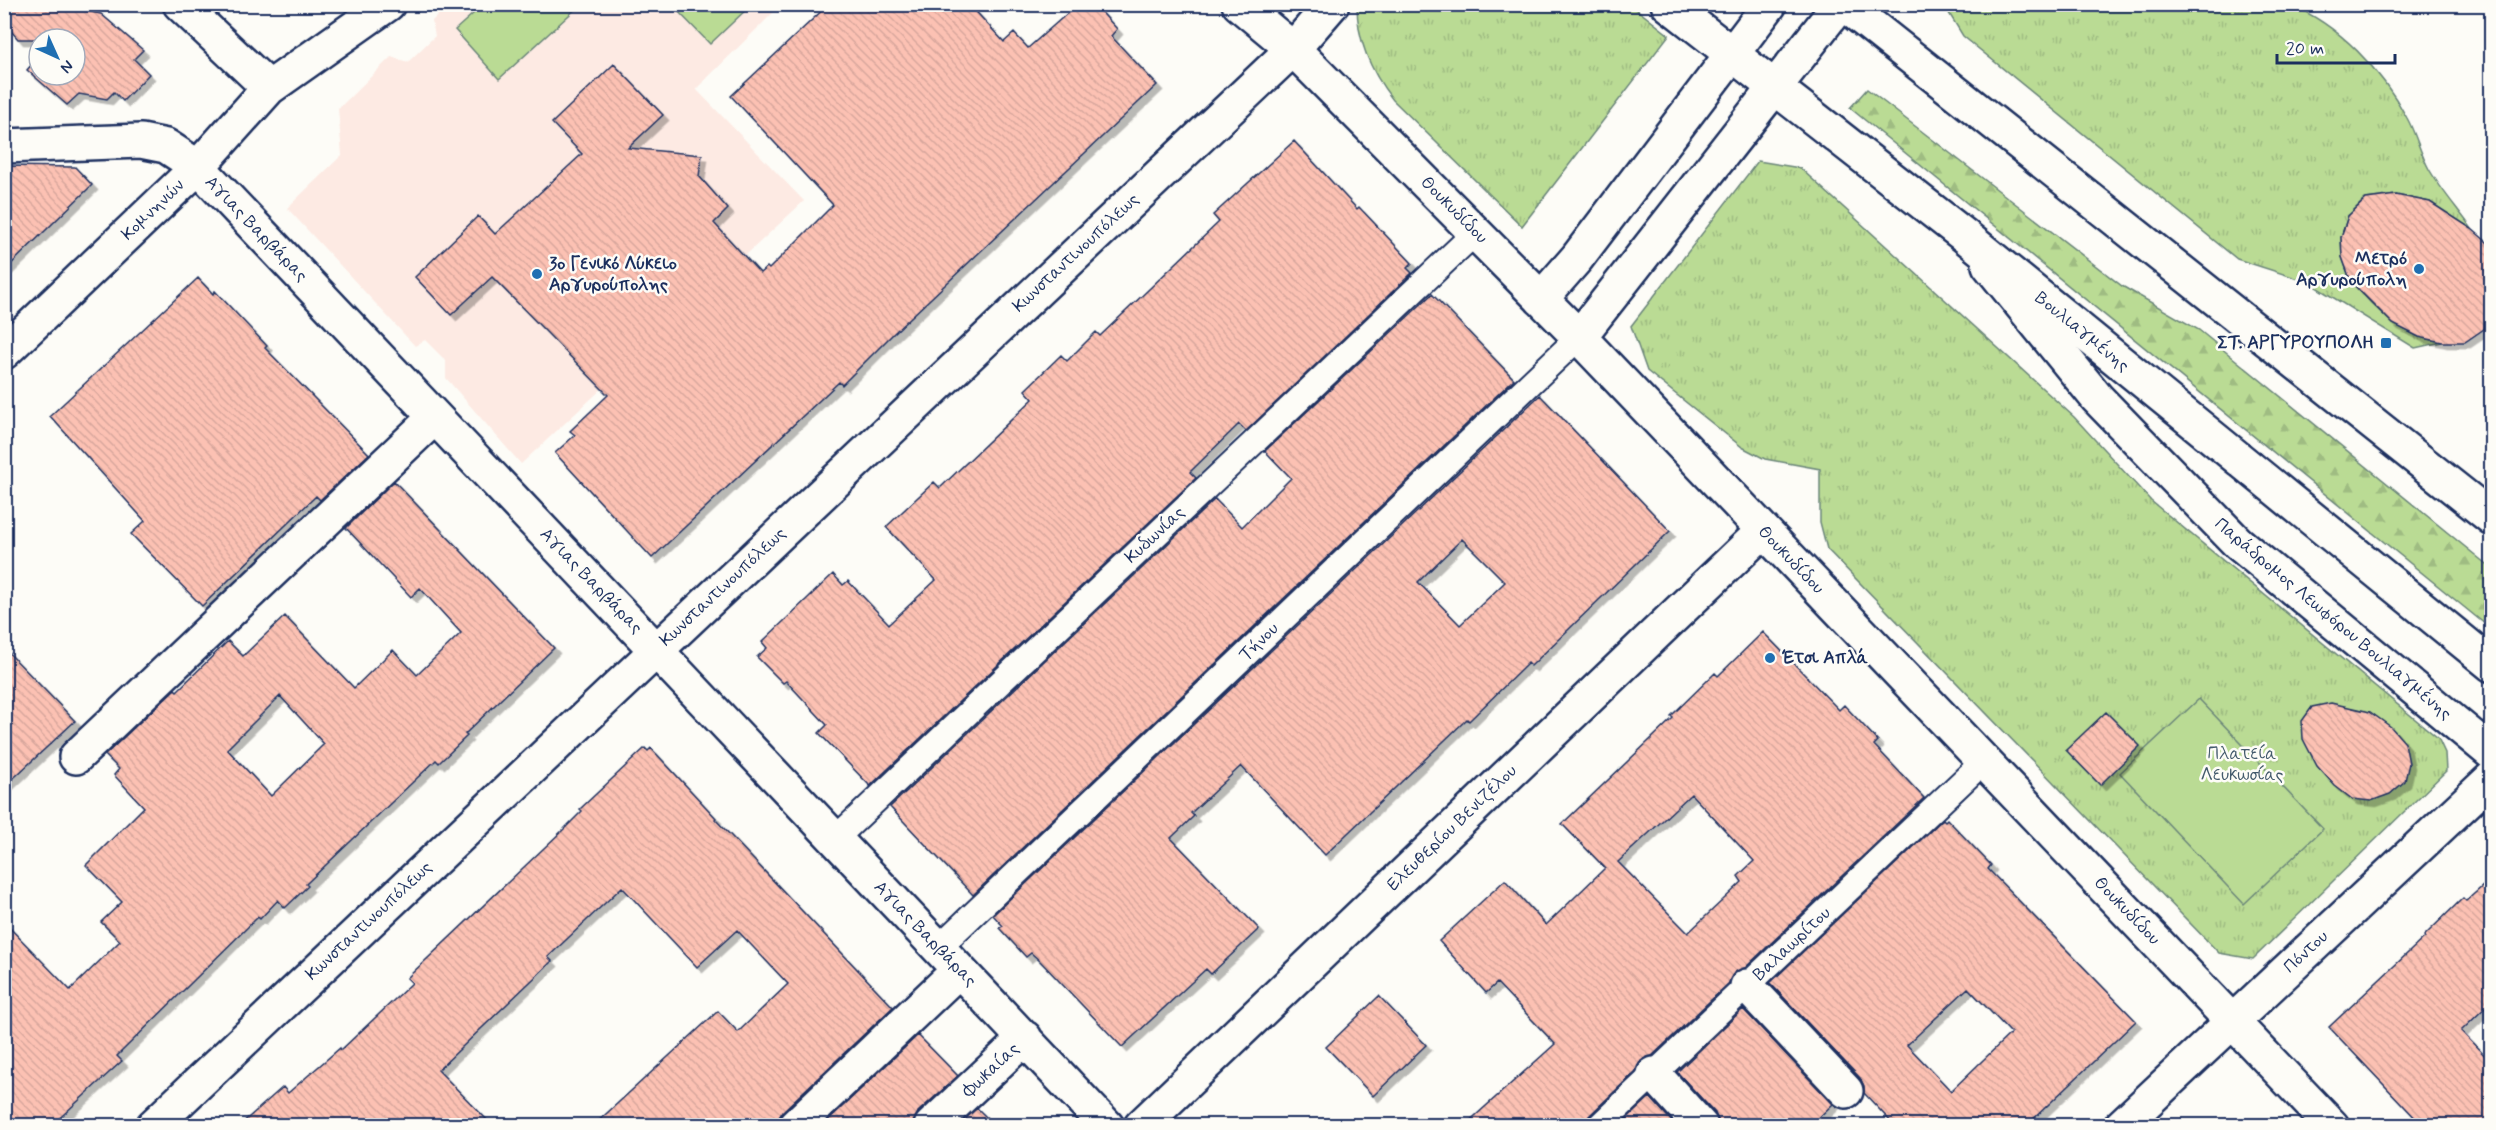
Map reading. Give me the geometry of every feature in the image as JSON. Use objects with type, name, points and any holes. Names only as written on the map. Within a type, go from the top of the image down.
[{"type":"street","points":[[180,4],[269,88]]},
{"type":"street","name":"Κομνηνών","points":[[4,352],[198,168],[269,88],[388,4]]},
{"type":"street","name":"Θουκυδίδου","points":[[1239,4],[1293,49],[1579,337],[2332,1125]]},
{"type":"street","points":[[1293,49],[1332,4]]},
{"type":"street","name":"Βουλιαγμένης","points":[[1668,4],[1965,236],[2492,665]]},
{"type":"street","points":[[1541,299],[1576,258],[1770,4]]},
{"type":"street","points":[[1579,337],[1840,4]]},
{"type":"street","points":[[1844,4],[2492,518]]},
{"type":"street","name":"Κωνσταντινουπόλεως","points":[[153,1125],[1293,49]]},
{"type":"street","name":"Αγιας Βαρβάρας","points":[[4,146],[141,141],[166,146],[198,168],[1107,1125]]},
{"type":"street","name":"Παράδρομος Λεωφόρου Βουλιαγμένης","points":[[1965,236],[2097,398],[2238,543],[2492,753]]},
{"type":"street","points":[[76,758],[435,417]]},
{"type":"street","name":"Ελευθερίου Βενιζέλου","points":[[1141,1125],[1763,531]]},
{"type":"street","name":"Πόντου","points":[[2121,1125],[2492,778]]},
{"type":"street","points":[[795,1125],[948,959]]},
{"type":"street","points":[[1747,986],[1846,1091]]},
{"type":"street","name":"Φωκαίας","points":[[931,1125],[1024,1038]]},
{"type":"street","points":[[1654,1074],[1701,1125]]},
{"type":"lane","name":"Κυδωνίας","points":[[835,839],[1476,232]]},
{"type":"lane","name":"Τήνου","points":[[948,959],[1579,337]]},
{"type":"lane","name":"Βαλαωρίτου","points":[[1599,1125],[1984,761]]},
{"type":"shaded area","name":"3ο Γενικό Λύκειο Αργυρούπολης","points":[[448,5],[781,5],[696,89],[804,201],[521,464],[446,378],[446,361],[425,340],[415,346],[287,208],[342,155],[338,109],[391,57],[408,62],[435,36],[432,21]]},
{"type":"green space","points":[[2288,4],[2307,13],[2341,36],[2372,67],[2397,100],[2434,177],[2472,229],[2430,202],[2396,195],[2365,199],[2348,216],[2341,237],[2342,257],[2351,281],[2371,303],[2393,324],[2419,337],[2442,342],[2415,348],[2308,282],[2237,259],[1963,36],[1944,5]]},
{"type":"green space","points":[[483,5],[580,5],[499,79],[455,30]]},
{"type":"green space","points":[[672,5],[751,5],[710,44]]},
{"type":"green space","points":[[1357,5],[1631,5],[1669,35],[1522,226],[1393,100],[1367,56],[1360,31]]},
{"type":"green space","points":[[1867,89],[2122,286],[2199,330],[2491,568],[2491,629],[1850,108]]},
{"type":"green space","name":"Πλατεία Λευκωσίας","points":[[1758,161],[1800,168],[2074,417],[2151,501],[2438,738],[2445,753],[2446,771],[2253,959],[2219,953],[1827,549],[1820,522],[1820,469],[1765,459],[1742,447],[1647,371],[1631,326]]},
{"type":"green space","points":[[2199,699],[2323,829],[2244,904],[2120,773]]},
{"type":"building","points":[[4,4],[81,4],[86,11],[101,14],[143,50],[134,59],[149,74],[123,101],[114,92],[107,99],[79,94],[67,105],[46,87],[87,87],[87,27],[27,27],[27,39],[18,39],[4,23]]},
{"type":"building","points":[[829,4],[969,4],[1004,42],[1014,33],[1028,48],[1078,4],[1094,4],[1117,29],[1111,36],[1157,85],[842,385],[839,382],[652,558],[555,453],[575,435],[570,431],[608,395],[492,277],[451,315],[415,277],[478,216],[495,234],[582,154],[552,123],[614,64],[663,115],[628,148],[702,155],[699,176],[728,209],[714,223],[760,273],[767,267],[769,269],[833,205],[731,96]]},
{"type":"building","points":[[1294,141],[1357,209],[1359,207],[1412,263],[1407,268],[1412,273],[1246,431],[1239,424],[1190,472],[1196,478],[870,786],[819,733],[827,725],[786,681],[783,683],[757,657],[767,648],[762,642],[833,574],[843,585],[848,581],[889,624],[936,580],[886,527],[934,482],[940,488],[1033,399],[1025,390],[1061,355],[1067,361],[1096,332],[1100,336],[1219,222],[1213,215]]},
{"type":"building","points":[[4,166],[75,167],[92,185],[4,271]]},
{"type":"building","name":"Μετρό Αργυρούπολη","points":[[2396,195],[2430,202],[2472,229],[2487,242],[2492,251],[2492,319],[2484,329],[2465,342],[2442,342],[2419,337],[2393,324],[2351,282],[2342,257],[2341,237],[2348,216],[2366,199]]},
{"type":"building","points":[[198,278],[213,294],[215,291],[267,346],[265,348],[369,454],[320,500],[316,496],[202,606],[131,534],[145,521],[50,416]]},
{"type":"building","points":[[1432,294],[1514,379],[973,895],[890,807],[1215,499],[1242,527],[1291,478],[1265,451]]},
{"type":"building","points":[[1540,395],[1670,531],[1531,666],[1528,663],[1325,855],[1241,766],[1191,813],[1194,816],[1171,838],[1259,929],[1211,974],[1206,969],[1122,1047],[1040,961],[1031,953],[1026,957],[999,928],[1003,926],[993,915]],"holes":[[[1462,539],[1505,582],[1460,625],[1418,582]]]},
{"type":"building","points":[[394,481],[554,648],[465,734],[467,736],[439,763],[436,760],[306,884],[308,886],[285,908],[278,900],[260,919],[258,917],[117,1056],[122,1061],[52,1125],[4,1125],[4,922],[70,990],[120,941],[101,922],[122,902],[86,865],[144,807],[114,775],[119,769],[105,755],[175,689],[177,691],[228,641],[243,656],[285,616],[354,688],[393,650],[417,675],[461,633],[420,588],[411,597],[346,528]],"holes":[[[280,696],[324,744],[271,796],[227,749]]]},
{"type":"building","points":[[1763,632],[1839,710],[1844,705],[1878,741],[1874,745],[1924,798],[1745,968],[1734,973],[1729,983],[1652,1056],[1641,1061],[1636,1071],[1589,1116],[1585,1125],[1465,1125],[1555,1044],[1497,983],[1486,993],[1439,941],[1505,880],[1546,925],[1605,868],[1562,824],[1673,718],[1671,716],[1715,673],[1718,676]],"holes":[[[1691,794],[1754,861],[1738,876],[1742,882],[1688,933],[1618,862]]]},
{"type":"building","points":[[4,648],[75,721],[4,787]]},
{"type":"building","points":[[2331,703],[2370,712],[2391,727],[2405,743],[2409,763],[2405,781],[2390,794],[2371,801],[2352,799],[2335,786],[2317,766],[2303,739],[2302,721],[2312,707]]},
{"type":"building","points":[[2106,712],[2140,746],[2100,785],[2066,750]]},
{"type":"building","points":[[645,748],[648,751],[651,748],[893,1007],[782,1112],[777,1125],[594,1125],[718,1011],[738,1032],[788,984],[737,930],[697,967],[622,887],[548,957],[552,961],[438,1070],[492,1125],[240,1125],[283,1087],[288,1093],[340,1048],[341,1050],[412,983],[407,978],[564,829],[582,811],[580,809]]},
{"type":"building","points":[[1943,819],[1945,821],[1947,819],[1991,865],[1988,869],[2136,1021],[2027,1125],[1894,1125],[1864,1093],[1864,1086],[1860,1078],[1770,983]],"holes":[[[1968,988],[2011,1033],[1951,1091],[1907,1045]]]},
{"type":"building","points":[[2492,878],[2492,1001],[2461,1031],[2492,1063],[2492,1125],[2422,1125],[2329,1027],[2463,898],[2466,901]]},
{"type":"building","points":[[1379,996],[1426,1045],[1373,1096],[1326,1047]]},
{"type":"building","points":[[1743,1009],[1833,1104],[1811,1125],[1719,1125],[1715,1113],[1677,1072]]},
{"type":"building","points":[[918,1035],[958,1076],[918,1112],[913,1125],[823,1125]]},
{"type":"building","points":[[1650,1097],[1675,1125],[1620,1125]]},
{"type":"building","points":[[977,1108],[994,1125],[959,1125]]},
{"type":"place","name":"Μετρό Αργυρούπολη","points":[[2419,269]]},
{"type":"place","name":"3ο Γενικό Λύκειο Αργυρούπολης","points":[[537,274]]},
{"type":"place","name":"ΣΤ. ΑΡΓΥΡΟΥΠΟΛΗ","points":[[2386,343]]},
{"type":"place","name":"Έτσι Απλά","points":[[1770,658]]}]
